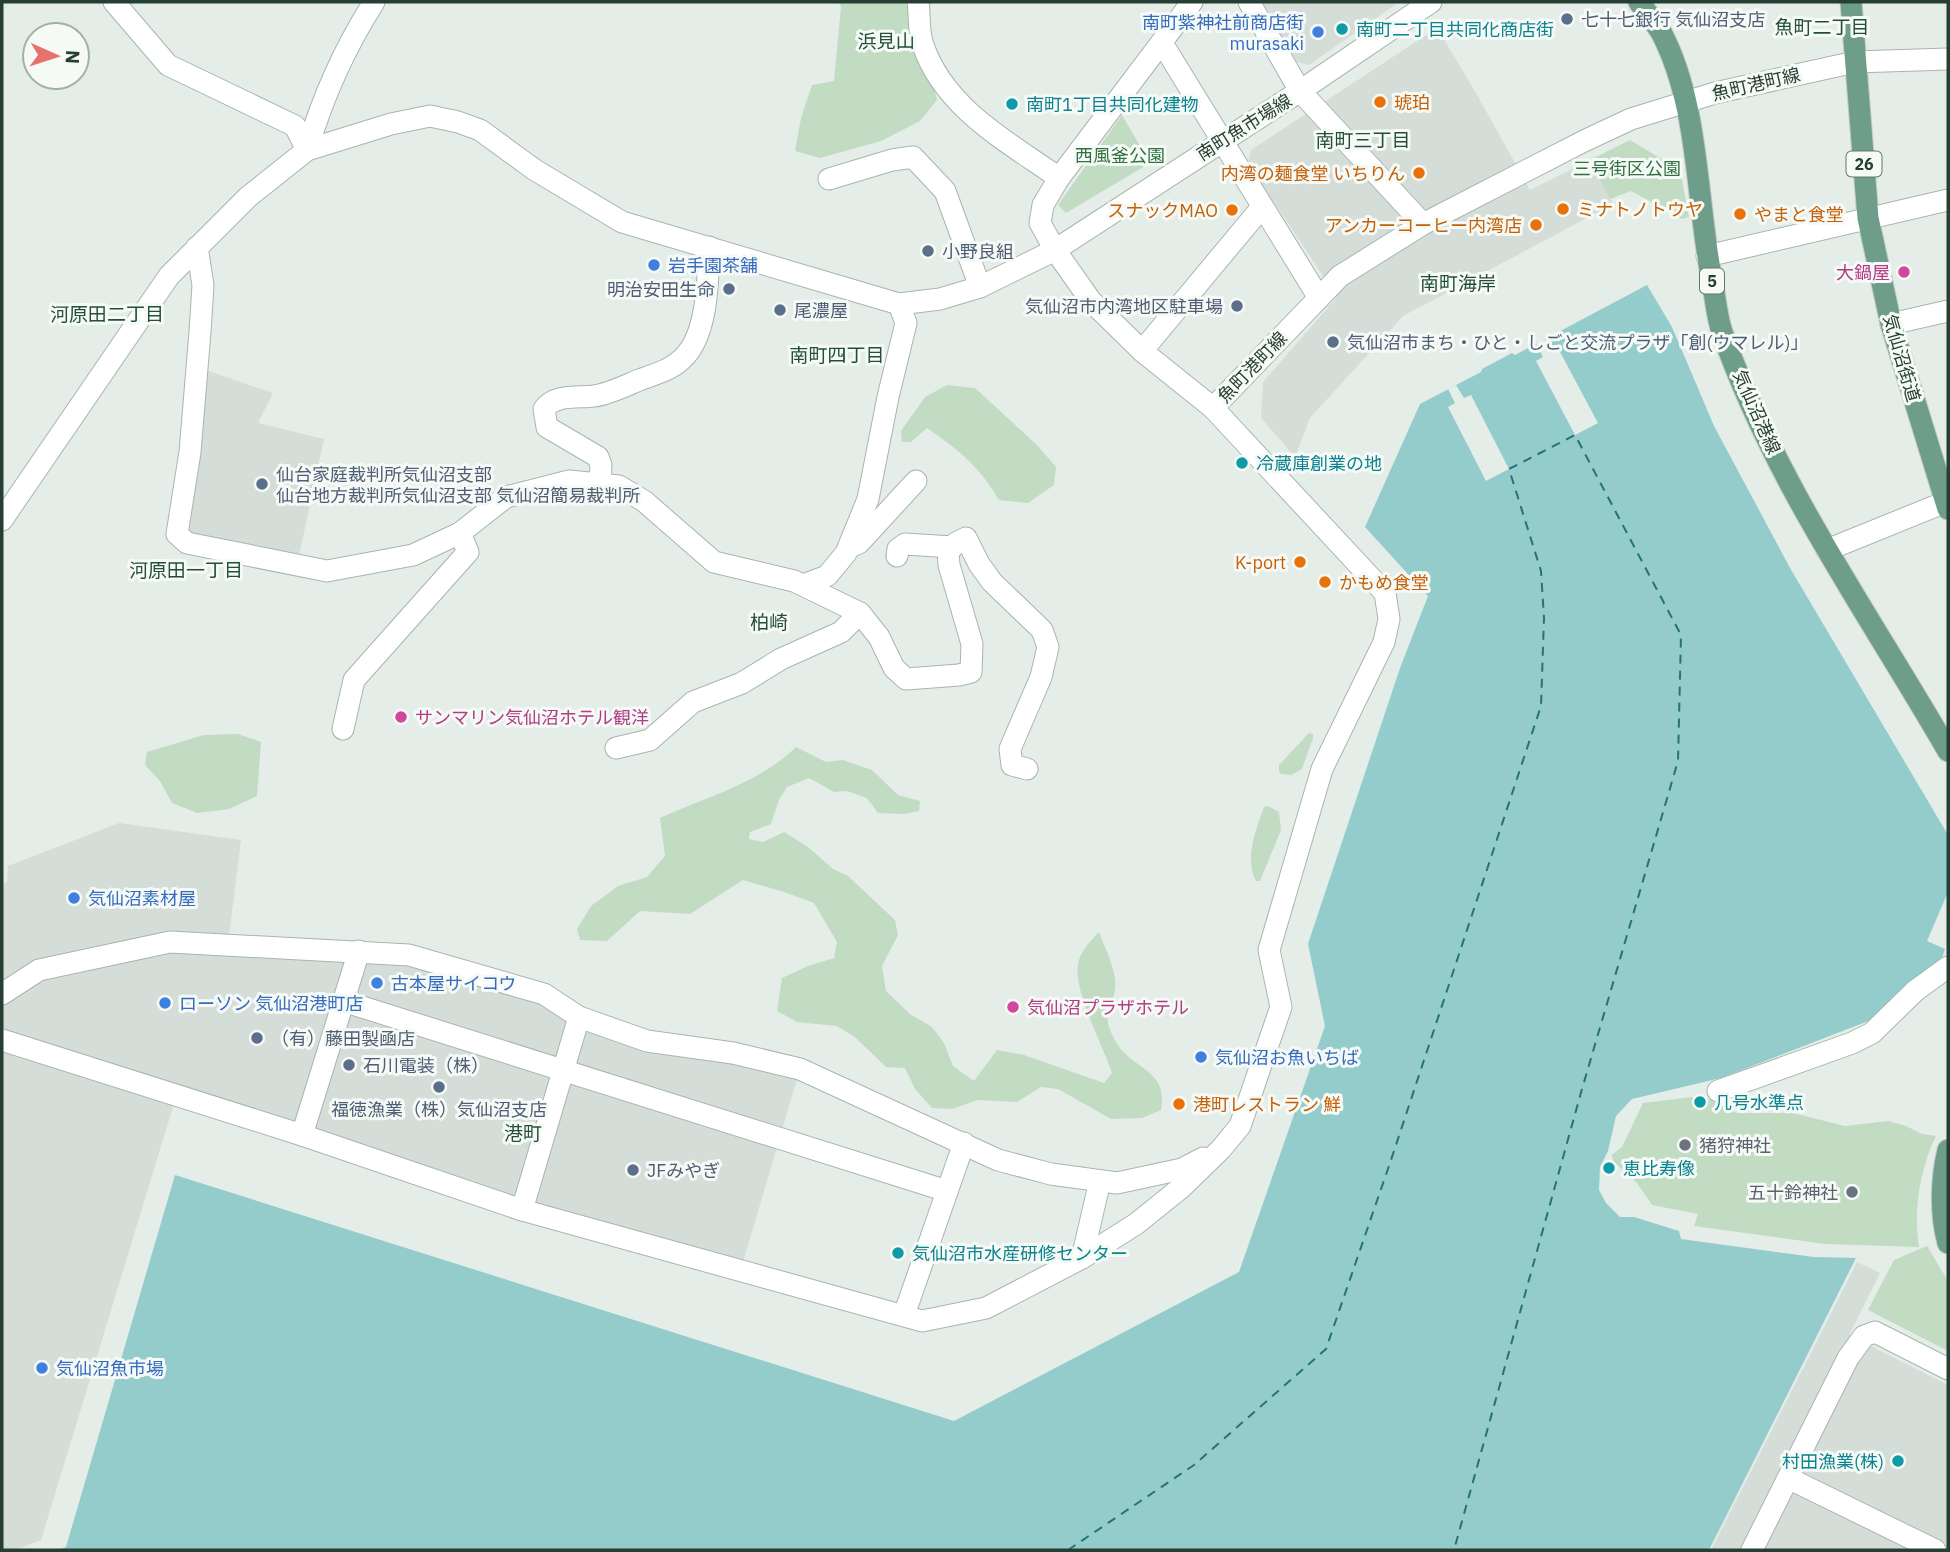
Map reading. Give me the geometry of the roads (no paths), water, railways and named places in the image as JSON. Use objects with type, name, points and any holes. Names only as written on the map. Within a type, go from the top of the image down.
[{"type":"main road","name":"気仙沼港線","points":[[1639,2],[1660,31],[1686,101],[1707,256],[1721,329],[1759,423],[1826,550],[1946,741]]},
{"type":"main road","name":"気仙沼街道","points":[[1851,2],[1868,218],[1891,324],[1947,504]]},
{"type":"main road","points":[[1948,1150],[1945,1161],[1943,1212],[1948,1243]]},
{"type":"street","points":[[114,2],[168,65],[295,126],[307,150]]},
{"type":"street","points":[[307,150],[319,110],[349,41],[374,2]]},
{"type":"street","points":[[918,2],[922,43],[936,73],[965,110],[1059,178]]},
{"type":"street","points":[[1192,2],[1059,178],[1043,205],[1040,223],[1055,250],[1091,301],[1142,351],[1213,408]]},
{"type":"street","points":[[1249,2],[1300,90],[1423,224]]},
{"type":"street","name":"南町魚市場線","points":[[900,304],[940,299],[980,287],[1055,250],[1431,2]]},
{"type":"street","points":[[1162,43],[1319,298]]},
{"type":"street","name":"魚町港町線","points":[[1221,1149],[1240,1126],[1281,1007],[1269,950],[1322,769],[1384,642],[1389,618],[1385,593],[1368,572],[1213,408],[1340,276],[1423,224],[1584,141],[1631,120],[1686,101],[1855,62],[1948,59]]},
{"type":"street","points":[[2,520],[169,276],[248,197],[307,150],[391,124],[430,116],[480,130],[535,170],[622,222],[900,304],[906,323],[888,397],[869,499],[846,553],[827,576],[803,585]]},
{"type":"street","points":[[829,179],[892,160],[913,157],[945,191],[980,287]]},
{"type":"street","points":[[1707,256],[1948,200]]},
{"type":"street","points":[[1142,351],[1262,207]]},
{"type":"street","points":[[197,247],[203,285],[190,452],[177,534],[187,543],[327,571],[413,555],[460,533],[506,497],[569,481],[618,486],[644,501],[714,562],[793,581],[860,613],[879,637],[894,668],[906,679],[971,672],[972,644],[949,565],[948,552],[966,538],[992,582],[1042,630],[1048,647],[1041,677],[1010,749],[1012,765],[1027,769]]},
{"type":"street","points":[[600,484],[601,466],[598,457],[547,427],[544,409],[554,400],[596,396],[616,389],[683,359],[694,340],[705,308],[709,247]]},
{"type":"street","points":[[1891,324],[1948,311]]},
{"type":"street","points":[[848,547],[859,543],[916,481]]},
{"type":"street","points":[[1826,550],[1947,504]]},
{"type":"street","points":[[343,729],[354,680],[468,552],[460,533]]},
{"type":"street","points":[[897,556],[898,549],[905,544],[953,547]]},
{"type":"street","points":[[615,748],[650,740],[693,702],[742,683],[781,659],[841,632],[860,613]]},
{"type":"street","points":[[2,995],[39,970],[170,942],[409,955],[544,994],[579,1017],[647,1041],[733,1054],[800,1069],[998,1160],[1051,1174],[1117,1183],[1182,1169],[1221,1149]]},
{"type":"street","points":[[302,1135],[359,951]]},
{"type":"street","points":[[1718,1091],[1852,1043],[1872,1033],[1915,991],[1948,967]]},
{"type":"street","points":[[343,1001],[947,1191]]},
{"type":"street","points":[[522,1210],[579,1017]]},
{"type":"street","points":[[2,1040],[302,1135],[522,1210],[922,1321],[986,1308],[1082,1258],[1136,1224],[1182,1188],[1221,1149]]},
{"type":"street","points":[[904,1315],[964,1143]]},
{"type":"street","points":[[1082,1258],[1100,1181]]},
{"type":"street","points":[[1752,1550],[1848,1359],[1864,1336],[1875,1332],[1948,1369]]},
{"type":"street","points":[[1788,1478],[1935,1550]]},
{"type":"street","points":[[1945,1550],[1948,1545]]},
{"type":"water","points":[[1647,285],[1672,327],[1714,426],[1790,568],[1948,835],[1948,892],[1927,941],[1945,949],[1942,958],[1871,1020],[1721,1078],[1632,1099],[1616,1116],[1608,1151],[1600,1167],[1599,1190],[1606,1203],[1620,1217],[1634,1217],[1679,1231],[1681,1239],[1814,1257],[1856,1258],[1709,1550],[59,1550],[66,1547],[175,1175],[954,1421],[1239,1272],[1325,1026],[1308,944],[1400,668],[1428,596],[1365,527],[1420,404],[1512,353],[1515,355]]},
{"type":"place","name":"七十七銀行 気仙沼支店","points":[[1567,19]]},
{"type":"place","name":"南町二丁目共同化商店街","points":[[1342,29]]},
{"type":"place","name":"南町紫神社前商店街 murasaki","points":[[1318,32]]},
{"type":"place","name":"琥珀","points":[[1380,102]]},
{"type":"place","name":"南町1丁目共同化建物","points":[[1012,104]]},
{"type":"place","name":"内湾の麺食堂 いちりん","points":[[1419,173]]},
{"type":"place","name":"ミナトノトウヤ","points":[[1563,209]]},
{"type":"place","name":"スナックMAO","points":[[1232,210]]},
{"type":"place","name":"やまと食堂","points":[[1740,214]]},
{"type":"place","name":"アンカーコーヒー内湾店","points":[[1536,225]]},
{"type":"place","name":"小野良組","points":[[928,251]]},
{"type":"place","name":"岩手園茶舗","points":[[654,265]]},
{"type":"place","name":"大鍋屋","points":[[1904,272]]},
{"type":"place","name":"明治安田生命","points":[[729,289]]},
{"type":"place","name":"気仙沼市内湾地区駐車場","points":[[1237,306]]},
{"type":"place","name":"尾濃屋","points":[[780,310]]},
{"type":"place","name":"気仙沼市まち・ひと・しごと交流プラザ「創(ウマレル)」","points":[[1333,342]]},
{"type":"place","name":"冷蔵庫創業の地","points":[[1242,463]]},
{"type":"place","name":"仙台家庭裁判所気仙沼支部 仙台地方裁判所気仙沼支部 気仙沼簡易裁判所","points":[[262,484]]},
{"type":"place","name":"K-port","points":[[1300,562]]},
{"type":"place","name":"かもめ食堂","points":[[1325,582]]},
{"type":"place","name":"サンマリン気仙沼ホテル観洋","points":[[401,717]]},
{"type":"place","name":"気仙沼素材屋","points":[[74,898]]},
{"type":"place","name":"古本屋サイコウ","points":[[377,983]]},
{"type":"place","name":"ローソン 気仙沼港町店","points":[[165,1003]]},
{"type":"place","name":"気仙沼プラザホテル","points":[[1013,1007]]},
{"type":"place","name":"（有）藤田製凾店","points":[[257,1038]]},
{"type":"place","name":"気仙沼お魚いちば","points":[[1201,1057]]},
{"type":"place","name":"石川電装（株）","points":[[349,1065]]},
{"type":"place","name":"福徳漁業（株）気仙沼支店","points":[[439,1087]]},
{"type":"place","name":"几号水準点","points":[[1700,1102]]},
{"type":"place","name":"港町レストラン 鮮","points":[[1179,1104]]},
{"type":"place","name":"猪狩神社","points":[[1685,1145]]},
{"type":"place","name":"恵比寿像","points":[[1609,1168]]},
{"type":"place","name":"JFみやぎ","points":[[633,1170]]},
{"type":"place","name":"五十鈴神社","points":[[1852,1192]]},
{"type":"place","name":"気仙沼市水産研修センター","points":[[898,1253]]},
{"type":"place","name":"気仙沼魚市場","points":[[42,1368]]},
{"type":"place","name":"村田漁業(株)","points":[[1898,1461]]},
{"type":"district","name":"魚町二丁目","points":[[1822,27]]},
{"type":"district","name":"浜見山","points":[[886,41]]},
{"type":"district","name":"南町三丁目","points":[[1363,140]]},
{"type":"district","name":"南町海岸","points":[[1458,283]]},
{"type":"district","name":"河原田二丁目","points":[[107,314]]},
{"type":"district","name":"南町四丁目","points":[[837,355]]},
{"type":"district","name":"河原田一丁目","points":[[186,570]]},
{"type":"district","name":"柏崎","points":[[769,622]]},
{"type":"district","name":"港町","points":[[523,1133]]},
{"type":"park label","name":"西風釜公園","points":[[1120,155]]},
{"type":"park label","name":"三号街区公園","points":[[1627,168]]}]
